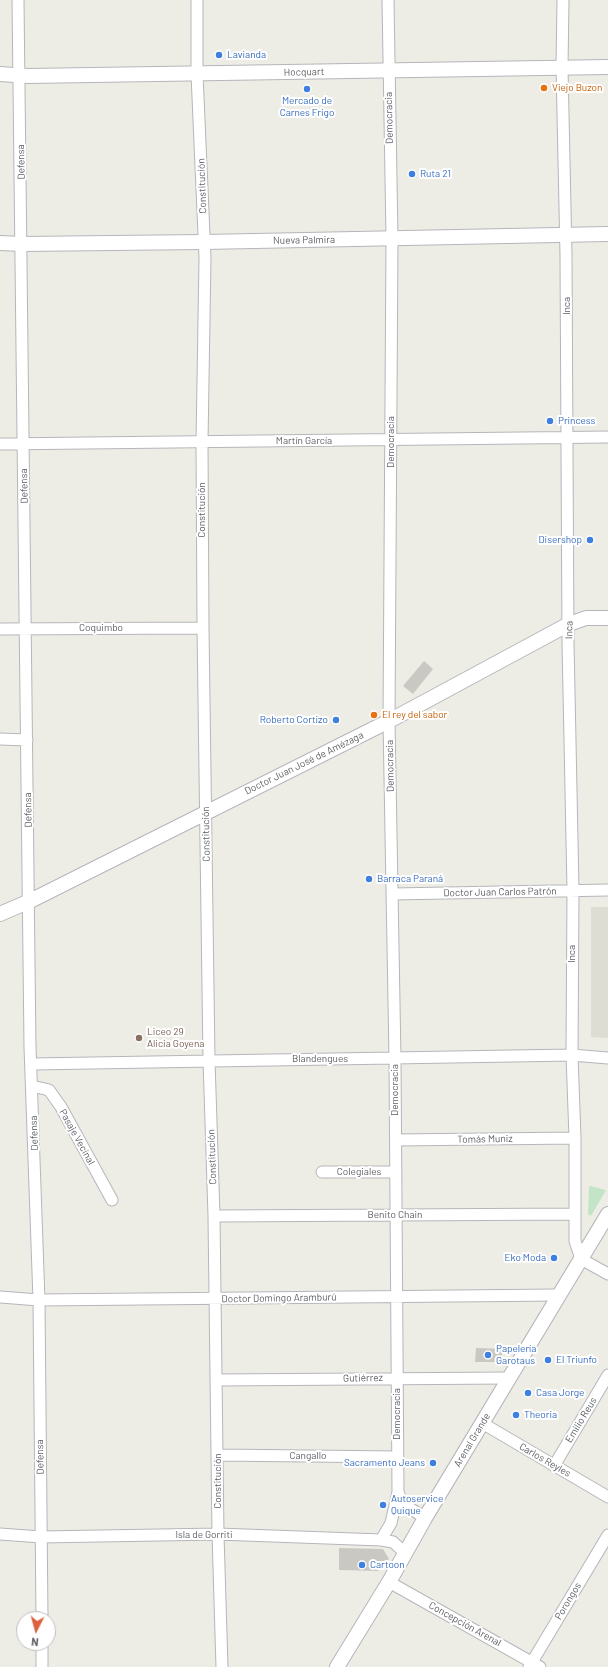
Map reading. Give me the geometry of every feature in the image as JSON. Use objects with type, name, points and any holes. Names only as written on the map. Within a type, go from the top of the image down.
[{"type":"street","name":"Defensa","points":[[18,0],[22,244],[25,628],[32,1086],[39,1300],[42,1611]]},
{"type":"street","name":"Constitución","points":[[197,0],[197,74],[204,242],[202,442],[203,628],[209,1060],[214,1216],[218,1534],[222,1667]]},
{"type":"street","name":"Democracia","points":[[381,1540],[391,1523],[398,1492],[396,1140],[390,721],[392,238],[388,0]]},
{"type":"street","name":"Inca","points":[[563,0],[562,67],[568,437],[572,1056],[575,1138],[575,1241],[581,1259]]},
{"type":"street","name":"Hocquart","points":[[0,74],[20,76],[197,74],[608,66]]},
{"type":"street","name":"Nueva Palmira","points":[[0,243],[204,242],[608,234]]},
{"type":"street","name":"Martín García","points":[[0,444],[608,437]]},
{"type":"street","name":"Doctor Juan José de Amézaga","points":[[0,914],[30,901],[390,721],[569,624],[586,618],[608,618]]},
{"type":"street","name":"Coquimbo","points":[[0,628],[203,628]]},
{"type":"street","points":[[0,739],[27,740]]},
{"type":"street","name":"Doctor Juan Carlos Patrón","points":[[393,894],[608,890]]},
{"type":"street","name":"Blandengues","points":[[32,1064],[209,1060],[572,1056],[608,1058]]},
{"type":"street","name":"Pasaje Vecinal","points":[[32,1086],[49,1090],[61,1107],[112,1200]]},
{"type":"street","name":"Tomás Muniz","points":[[396,1140],[575,1138]]},
{"type":"street","name":"Colegiales","points":[[322,1172],[396,1172]]},
{"type":"street","name":"Benito Chain","points":[[214,1216],[575,1214]]},
{"type":"street","name":"Arenal Grande","points":[[337,1667],[389,1582],[404,1552],[608,1214]]},
{"type":"street","points":[[581,1259],[608,1274]]},
{"type":"street","name":"Doctor Domingo Aramburú","points":[[0,1297],[39,1300],[558,1295]]},
{"type":"street","name":"Emilio Reus","points":[[554,1466],[608,1375]]},
{"type":"street","name":"Gutiérrez","points":[[216,1380],[509,1378]]},
{"type":"street","name":"Carlos Reyles","points":[[482,1423],[608,1497]]},
{"type":"street","name":"Cangallo","points":[[218,1455],[397,1457]]},
{"type":"street","points":[[398,1492],[402,1503],[425,1518]]},
{"type":"street","name":"Isla de Gorriti","points":[[0,1534],[41,1537],[218,1534],[381,1540],[393,1542],[404,1552]]},
{"type":"street","name":"Porongos","points":[[534,1665],[608,1535]]},
{"type":"street","name":"Concepción Arenal","points":[[389,1582],[534,1665]]},
{"type":"street","points":[[42,1651],[42,1667]]},
{"type":"shaded area","points":[[591,907],[608,907],[608,1038],[591,1037]]},
{"type":"green space","points":[[590,1186],[606,1190],[591,1216],[588,1214]]},
{"type":"building","points":[[424,661],[433,669],[413,694],[403,686]]},
{"type":"building","name":"Papelería Garotaus","points":[[476,1348],[507,1349],[495,1362],[475,1362]]},
{"type":"building","name":"Cartoon","points":[[339,1548],[383,1549],[389,1559],[378,1571],[339,1570]]},
{"type":"place","name":"Lavianda","points":[[219,55]]},
{"type":"place","name":"Viejo Buzon","points":[[544,88]]},
{"type":"place","name":"Mercado de Carnes Frigo","points":[[307,89]]},
{"type":"place","name":"Ruta 21","points":[[412,174]]},
{"type":"place","name":"Princess","points":[[550,421]]},
{"type":"place","name":"Disershop","points":[[590,540]]},
{"type":"place","name":"El rey del sabor","points":[[374,715]]},
{"type":"place","name":"Roberto Cortizo","points":[[336,720]]},
{"type":"place","name":"Barraca Paraná","points":[[369,879]]},
{"type":"place","name":"Liceo 29 Alicia Goyena","points":[[139,1038]]},
{"type":"place","name":"Eko Moda","points":[[554,1258]]},
{"type":"place","name":"Papelería Garotaus","points":[[488,1355]]},
{"type":"place","name":"El Triunfo","points":[[548,1360]]},
{"type":"place","name":"Casa Jorge","points":[[528,1393]]},
{"type":"place","name":"Theoria","points":[[516,1415]]},
{"type":"place","name":"Sacramento Jeans","points":[[433,1463]]},
{"type":"place","name":"Autoservice Quique","points":[[383,1505]]},
{"type":"place","name":"Cartoon","points":[[362,1565]]}]
